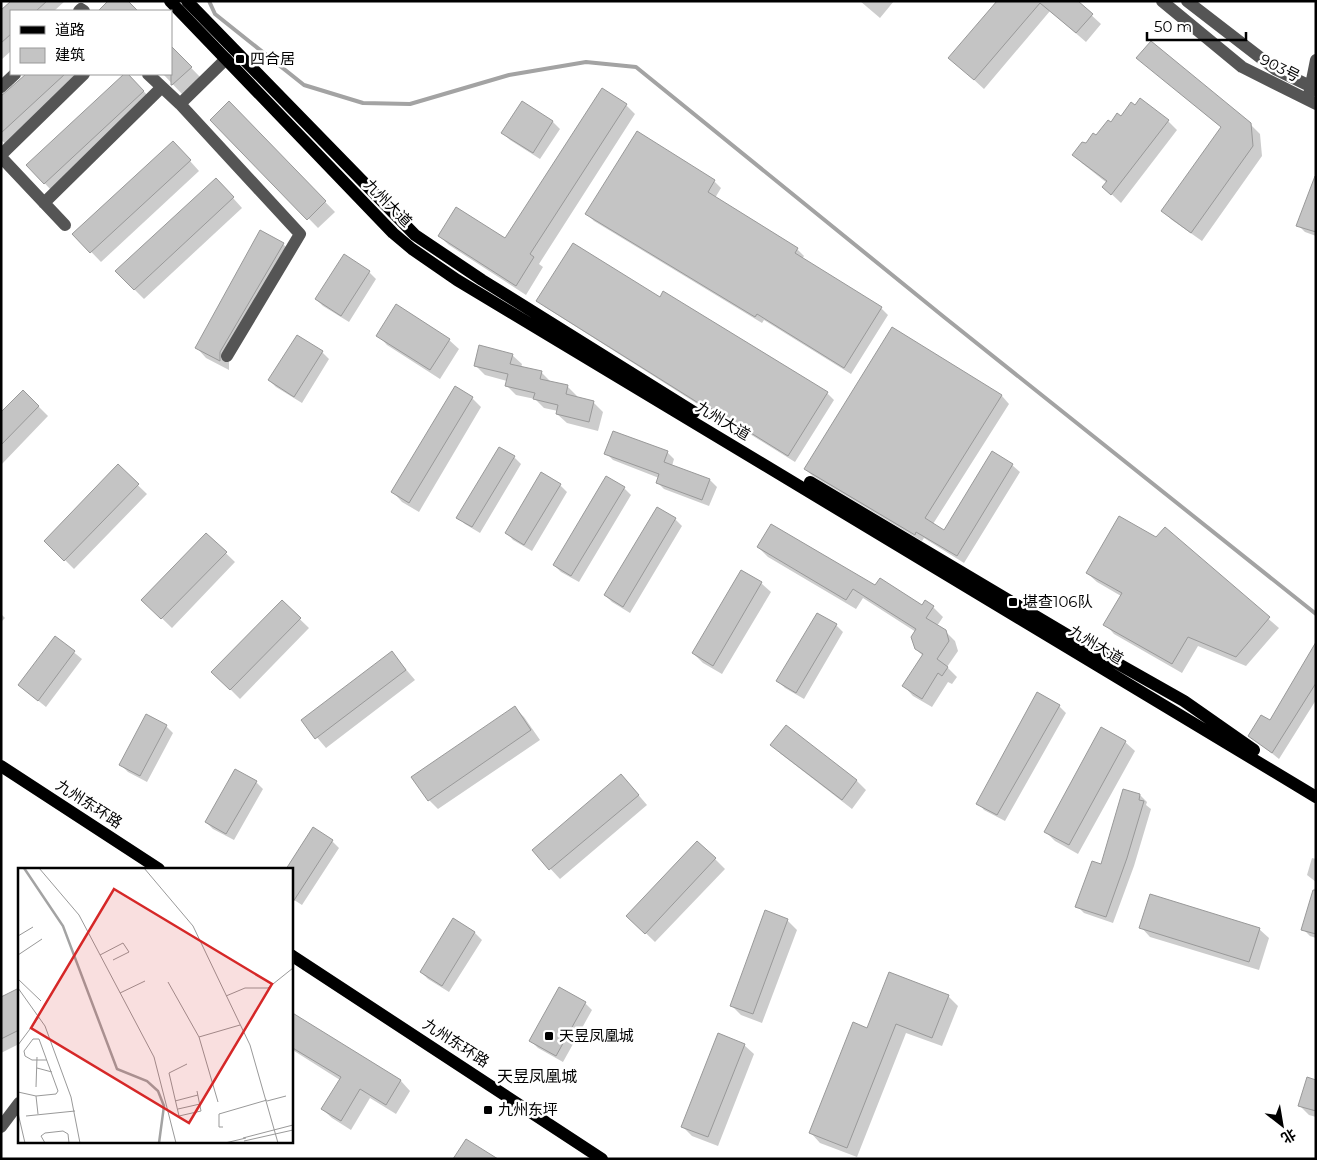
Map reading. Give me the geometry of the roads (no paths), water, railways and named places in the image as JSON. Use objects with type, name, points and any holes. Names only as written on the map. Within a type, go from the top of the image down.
[{"type":"main road","name":"九州大道","points":[[170,1],[394,233],[412,249],[457,280],[1316,797]]},
{"type":"main road","points":[[188,1],[415,235],[482,280],[725,432],[1069,636],[1184,701],[1274,764],[1316,789]]},
{"type":"main road","name":"九州东环路","points":[[1,766],[157,868]]},
{"type":"main road","name":"九州东环路","points":[[292,956],[602,1159]]},
{"type":"street","name":"903号","points":[[1162,1],[1242,67],[1312,102]]},
{"type":"street","points":[[1187,1],[1275,69],[1313,88]]},
{"type":"street","points":[[180,104],[226,59]]},
{"type":"street","points":[[1312,102],[1316,60]]},
{"type":"street","points":[[1,87],[14,75]]},
{"type":"street","points":[[65,225],[1,156],[83,75]]},
{"type":"street","points":[[149,75],[180,104],[300,234],[227,356]]},
{"type":"street","points":[[44,203],[162,87]]},
{"type":"street","points":[[1,1127],[18,1104]]},
{"type":"waterway","points":[[209,1],[215,14],[304,85],[363,103],[410,104],[509,75],[586,62],[636,67],[944,317],[1316,614]]},
{"type":"place","name":"四合居","points":[[240,59]]},
{"type":"place","name":"堪查106队","points":[[1013,602]]},
{"type":"place","name":"天昱凤凰城","points":[[549,1036]]},
{"type":"place","name":"九州东坪","points":[[488,1110]]},
{"type":"district","name":"天昱凤凰城","points":[[537,1076]]}]
